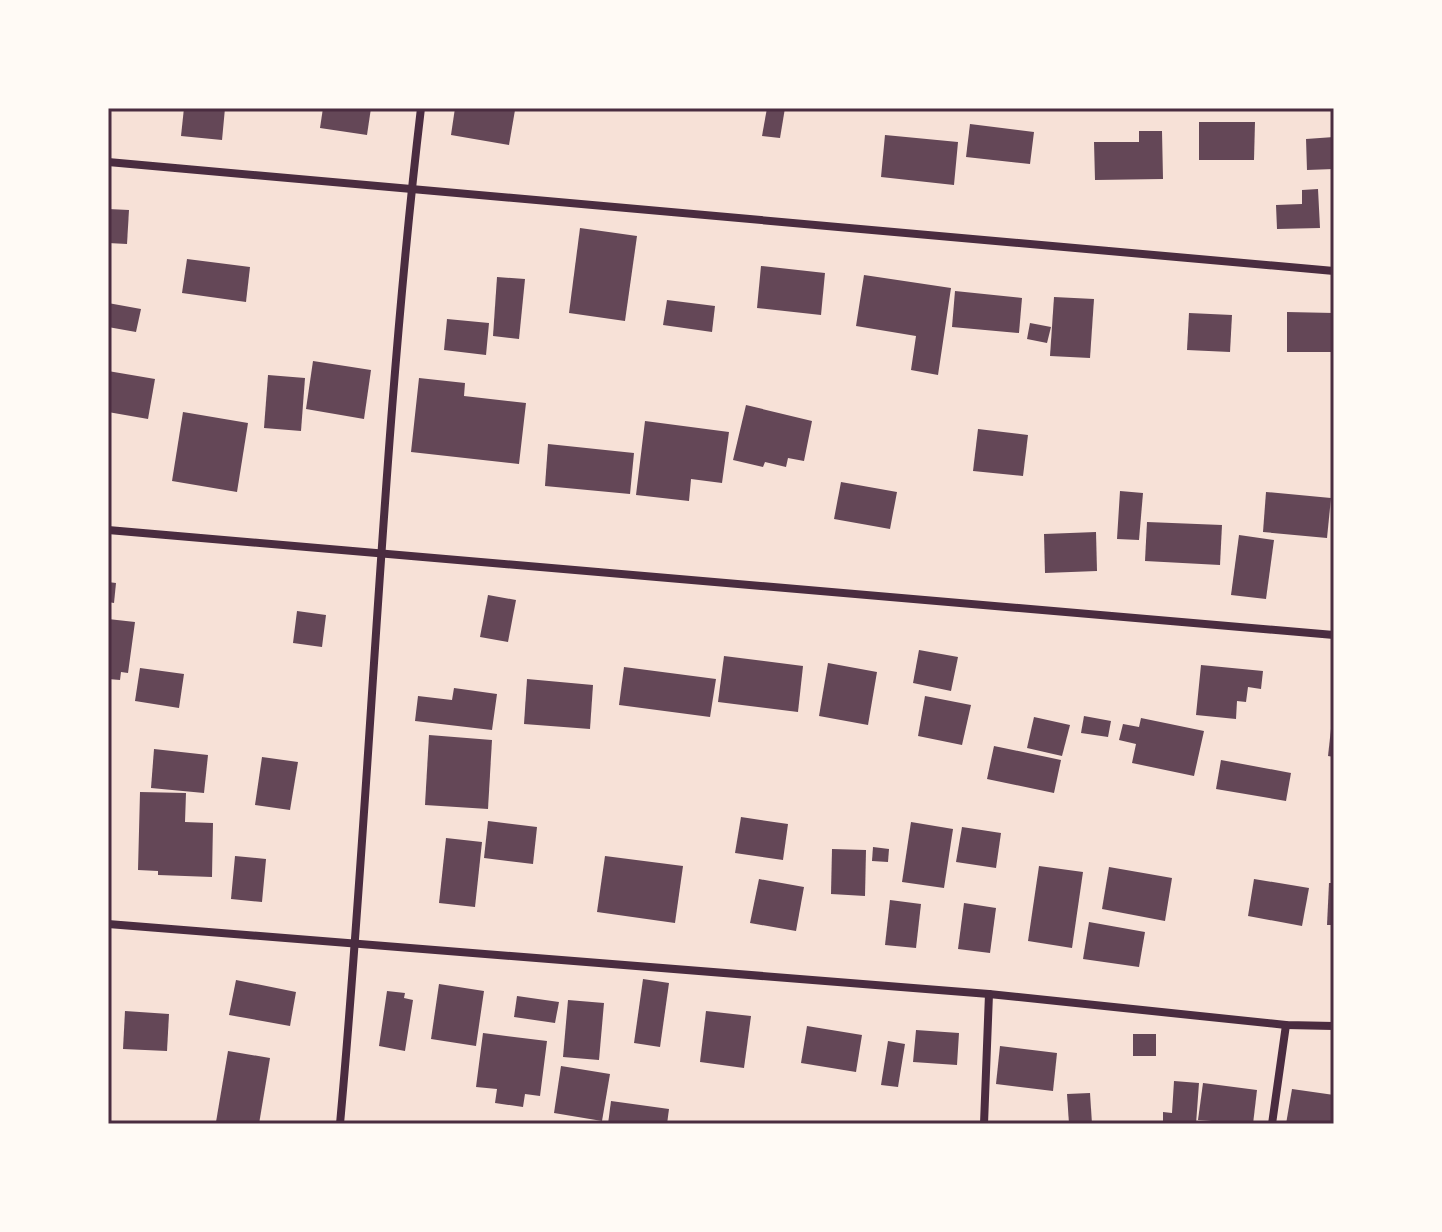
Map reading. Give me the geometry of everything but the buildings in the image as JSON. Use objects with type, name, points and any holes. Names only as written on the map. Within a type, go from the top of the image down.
[{"type":"street","points":[[340,1124],[357,946],[380,552],[421,108]]},
{"type":"street","points":[[108,162],[1334,271]]},
{"type":"street","points":[[108,530],[1334,635]]},
{"type":"street","points":[[108,924],[989,994],[1286,1025],[1334,1026]]},
{"type":"street","points":[[984,1124],[989,994]]},
{"type":"street","points":[[1272,1124],[1286,1025]]}]
